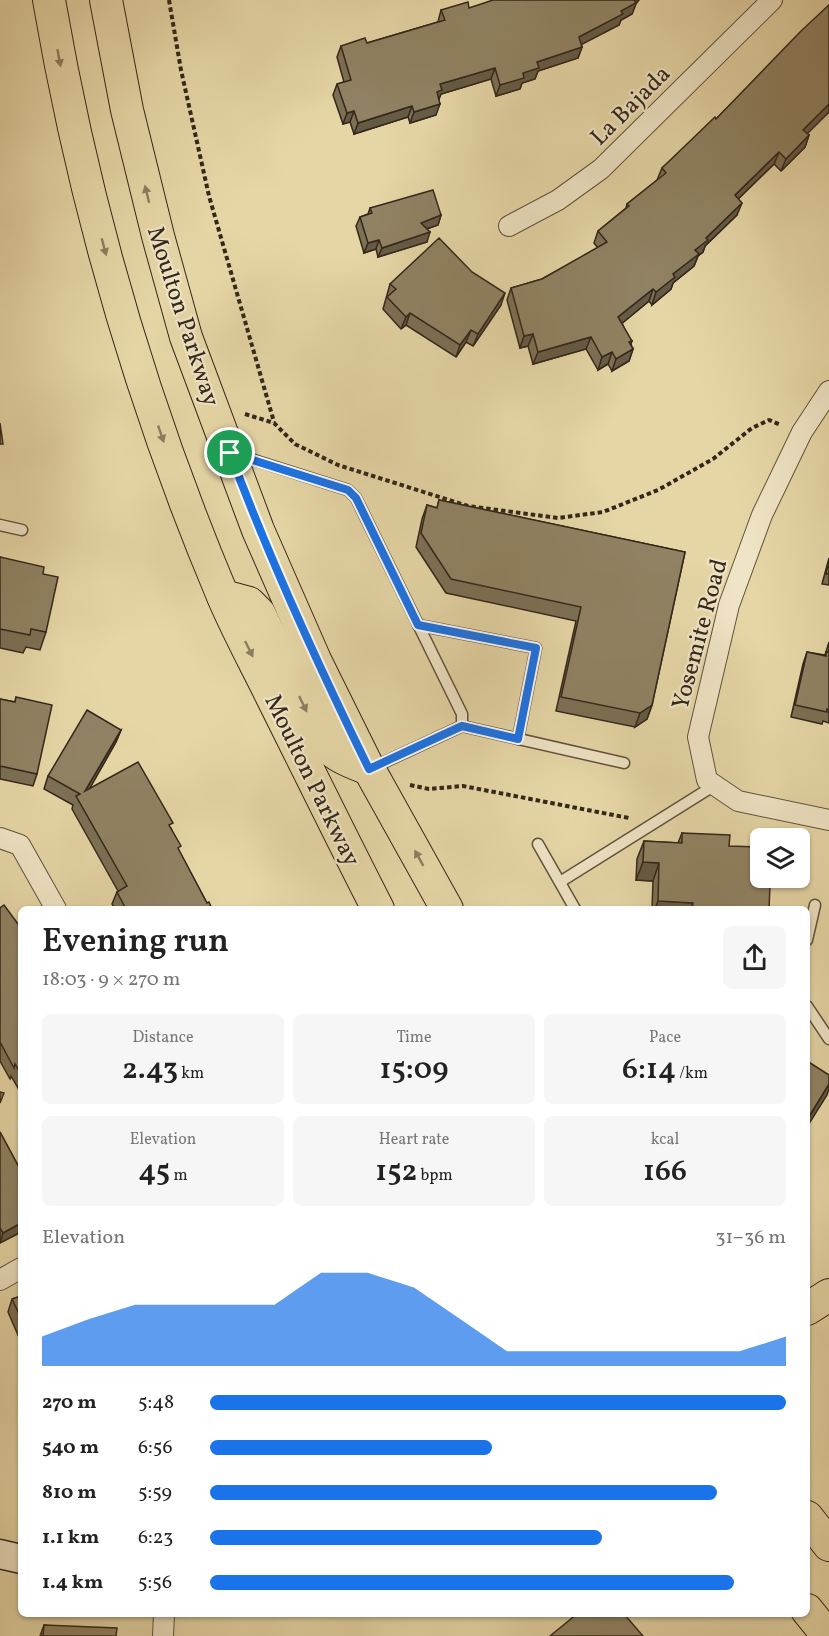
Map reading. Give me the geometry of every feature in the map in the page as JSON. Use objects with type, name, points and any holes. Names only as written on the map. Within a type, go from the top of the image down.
[{"type":"main road","name":"Moulton Parkway","points":[[50,0],[61,70],[86,179],[115,289],[176,479],[223,596],[377,906]]},
{"type":"main road","name":"Moulton Parkway","points":[[106,0],[127,110],[186,337],[263,541],[315,660],[371,773],[445,906]]},
{"type":"main road","points":[[223,596],[249,603],[259,613],[318,736],[326,748],[371,773]]},
{"type":"main road","points":[[810,1307],[829,1294]]},
{"type":"main road","points":[[810,1521],[829,1545]]},
{"type":"main road","points":[[810,1614],[828,1636]]},
{"type":"street","name":"La Bajada","points":[[509,226],[558,200],[601,169],[772,0]]},
{"type":"street","name":"Yosemite Road","points":[[715,785],[707,780],[698,737],[729,605],[762,515],[802,432],[829,391]]},
{"type":"street","points":[[715,785],[738,801],[829,820]]},
{"type":"street","points":[[0,838],[20,846],[54,906]]},
{"type":"street","points":[[0,1280],[18,1270]]},
{"type":"street","points":[[0,1554],[18,1558]]},
{"type":"street","points":[[163,1636],[164,1617]]},
{"type":"lane","points":[[230,453],[348,490],[356,498],[462,714],[462,726]]},
{"type":"lane","points":[[0,525],[22,530]]},
{"type":"lane","points":[[418,625],[536,648],[518,739]]},
{"type":"lane","points":[[371,773],[462,726],[624,763]]},
{"type":"lane","points":[[560,882],[715,785]]},
{"type":"lane","points":[[538,844],[573,906]]},
{"type":"lane","points":[[810,926],[815,904]]},
{"type":"lane","points":[[810,1010],[829,1039]]},
{"type":"path","points":[[169,0],[181,70],[209,196],[274,423]]},
{"type":"path","points":[[212,404],[274,423],[295,444],[338,465],[468,506],[558,518],[603,512],[658,490],[713,459],[752,428],[769,420],[802,432]]},
{"type":"path","points":[[371,773],[429,789],[463,786],[655,823]]},
{"type":"building","points":[[493,0],[634,0],[636,3],[621,11],[623,14],[579,37],[582,47],[537,62],[539,68],[523,73],[524,78],[500,85],[495,68],[440,84],[442,90],[437,92],[440,104],[414,112],[412,106],[358,123],[354,111],[347,113],[337,84],[351,80],[341,46],[365,38],[367,43],[445,20],[441,10],[468,2],[469,8]]},
{"type":"building","points":[[829,5],[829,104],[803,130],[809,135],[786,159],[779,152],[735,195],[742,203],[706,238],[708,240],[695,250],[699,254],[673,274],[675,277],[656,292],[653,289],[618,317],[632,341],[629,342],[633,349],[616,359],[612,352],[602,357],[591,337],[538,352],[533,334],[524,336],[511,288],[542,279],[607,242],[598,231],[666,173],[662,168],[715,117],[716,119]]},
{"type":"building","points":[[433,190],[441,215],[421,223],[430,232],[382,248],[379,240],[368,243],[360,217],[372,213],[370,208]]},
{"type":"building","points":[[439,238],[472,272],[505,293],[478,334],[471,330],[460,345],[410,313],[406,317],[387,297],[396,289],[390,284]]},
{"type":"building","points":[[0,423],[3,444],[0,444]]},
{"type":"building","points":[[439,500],[685,552],[652,705],[640,713],[561,697],[581,607],[451,579],[421,533],[427,505],[437,508]]},
{"type":"building","points":[[0,557],[44,567],[43,574],[58,577],[46,632],[31,629],[30,635],[0,629]]},
{"type":"building","points":[[829,650],[829,710],[827,709],[827,712],[795,705],[807,652],[826,656]]},
{"type":"building","points":[[16,697],[52,705],[37,774],[0,766],[0,699],[15,702]]},
{"type":"building","points":[[87,710],[121,730],[85,791],[138,762],[173,823],[169,825],[181,846],[178,848],[211,906],[124,906],[117,892],[127,886],[76,796],[80,794],[48,776]]},
{"type":"building","points":[[682,833],[730,835],[729,846],[750,847],[750,888],[770,888],[769,906],[692,906],[693,903],[658,901],[659,863],[643,862],[644,841],[682,843]]},
{"type":"building","points":[[4,905],[18,924],[18,1069],[15,1064],[14,1068],[0,1042],[0,908]]},
{"type":"building","points":[[810,1063],[829,1075],[829,1084],[810,1115]]},
{"type":"building","points":[[0,1132],[18,1165],[18,1225],[3,1233],[0,1228]]},
{"type":"building","points":[[18,1297],[18,1312],[12,1299]]},
{"type":"building","points":[[573,1617],[627,1617],[643,1636],[550,1636]]},
{"type":"building","points":[[44,1625],[117,1628],[116,1636],[43,1636]]},
{"type":"route","points":[[230,453],[348,490],[356,498],[418,625],[536,648],[518,739],[462,726],[369,769],[315,660],[258,530],[230,453]]}]
